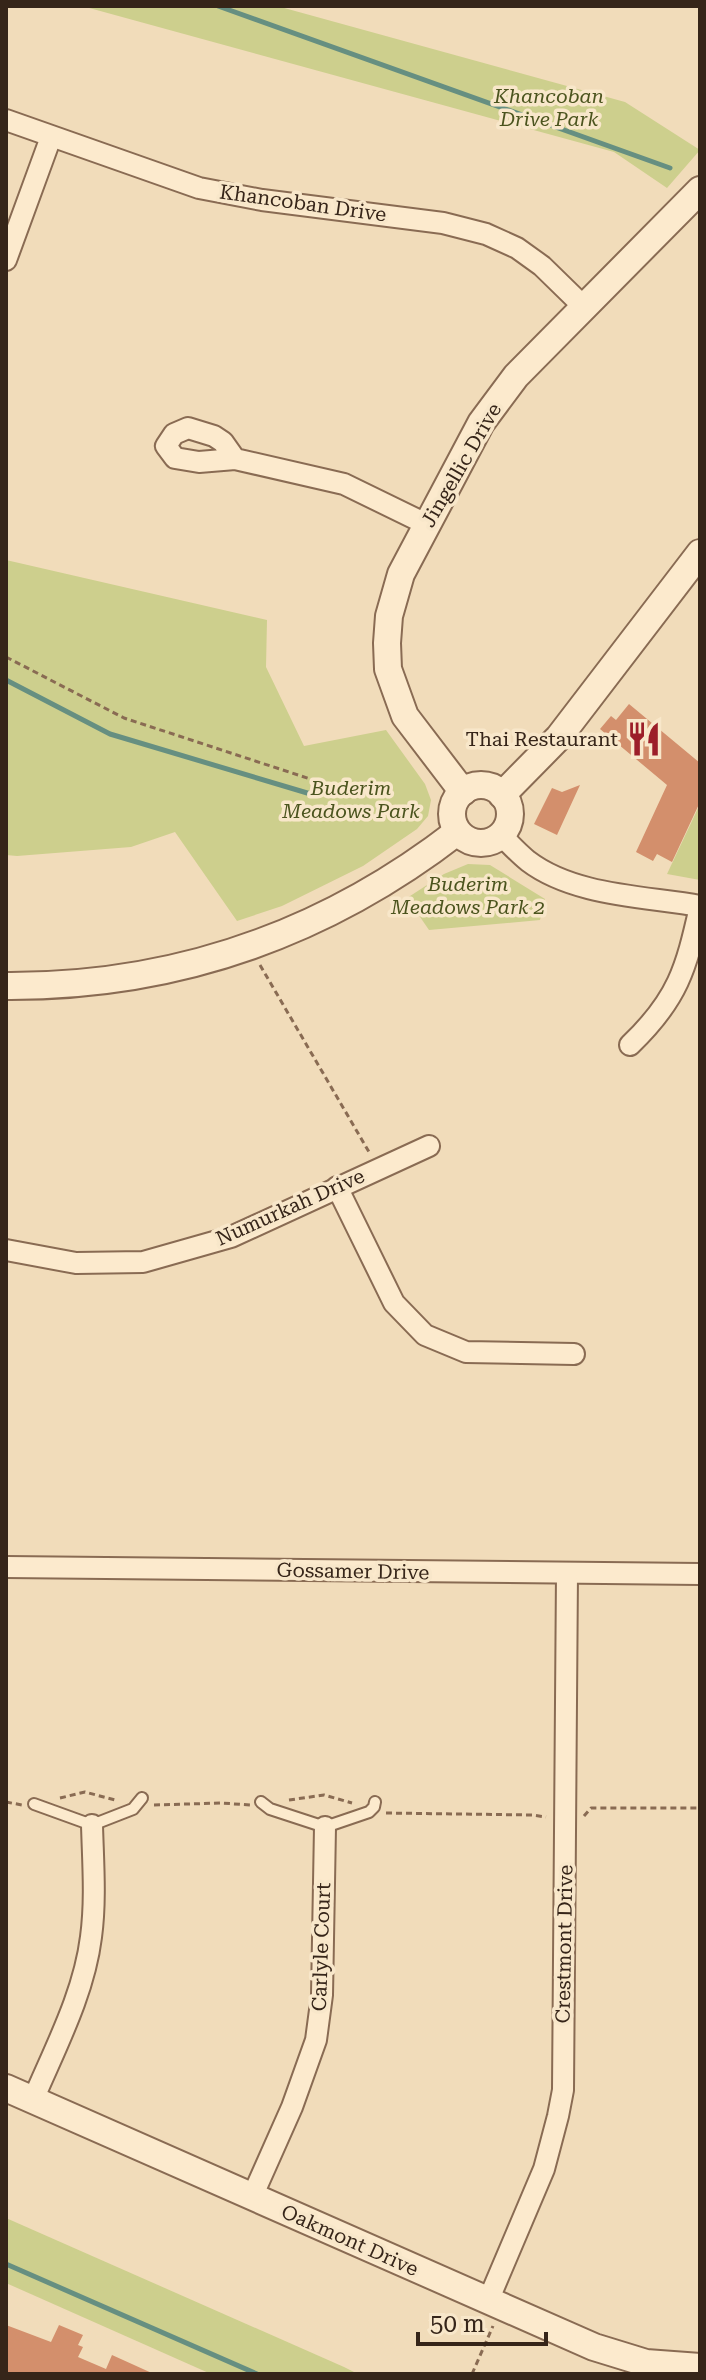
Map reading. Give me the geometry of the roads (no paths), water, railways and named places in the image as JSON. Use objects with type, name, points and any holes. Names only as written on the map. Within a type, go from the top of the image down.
[{"type":"street","name":"Khancoban Drive","points":[[6,120],[199,188],[262,200],[443,223],[486,234],[517,248],[542,266],[584,307]]},
{"type":"street","points":[[6,260],[51,137]]},
{"type":"street","name":"Jingellic Drive","points":[[463,792],[405,716],[388,669],[389,616],[401,574],[481,423],[516,376],[700,190]]},
{"type":"street","points":[[235,459],[344,484],[426,524]]},
{"type":"street","points":[[502,795],[559,737],[700,553]]},
{"type":"street","points":[[479,785],[488,786],[502,795],[507,802],[509,820],[501,835],[483,844],[464,839],[457,832],[451,815],[463,792],[479,785]]},
{"type":"street","points":[[6,986],[48,986],[130,978],[215,958],[287,934],[358,899],[416,864],[457,832]]},
{"type":"street","points":[[501,835],[529,861],[561,880],[594,890],[700,906],[685,966],[675,989],[660,1014],[630,1045]]},
{"type":"street","name":"Numurkah Drive","points":[[6,1250],[76,1263],[143,1262],[231,1237],[429,1146]]},
{"type":"street","points":[[337,1187],[394,1303],[425,1335],[466,1352],[574,1354]]},
{"type":"street","name":"Gossamer Drive","points":[[6,1567],[700,1574]]},
{"type":"street","name":"Crestmont Drive","points":[[491,2313],[544,2169],[563,2090],[567,1573]]},
{"type":"street","points":[[33,2100],[72,2007],[88,1955],[92,1918],[92,1825]]},
{"type":"street","name":"Carlyle Court","points":[[252,2197],[292,2107],[316,2040],[322,1995],[325,1827]]},
{"type":"street","name":"Oakmont Drive","points":[[6,2088],[252,2197],[491,2313],[623,2358],[700,2367]]},
{"type":"lane","points":[[34,1804],[92,1825],[133,1809],[142,1798]]},
{"type":"lane","points":[[261,1802],[266,1807],[325,1827],[369,1812],[375,1802]]},
{"type":"waterway","points":[[218,6],[670,168]]},
{"type":"waterway","points":[[6,680],[110,734],[314,795]]},
{"type":"waterway","points":[[6,2264],[257,2374]]},
{"type":"place","name":"Thai Restaurant","points":[[644,739]]},
{"type":"park label","name":"Khancoban Drive Park","points":[[549,108]]},
{"type":"park label","name":"Buderim Meadows Park","points":[[351,800]]},
{"type":"park label","name":"Buderim Meadows Park 2","points":[[468,896]]}]
